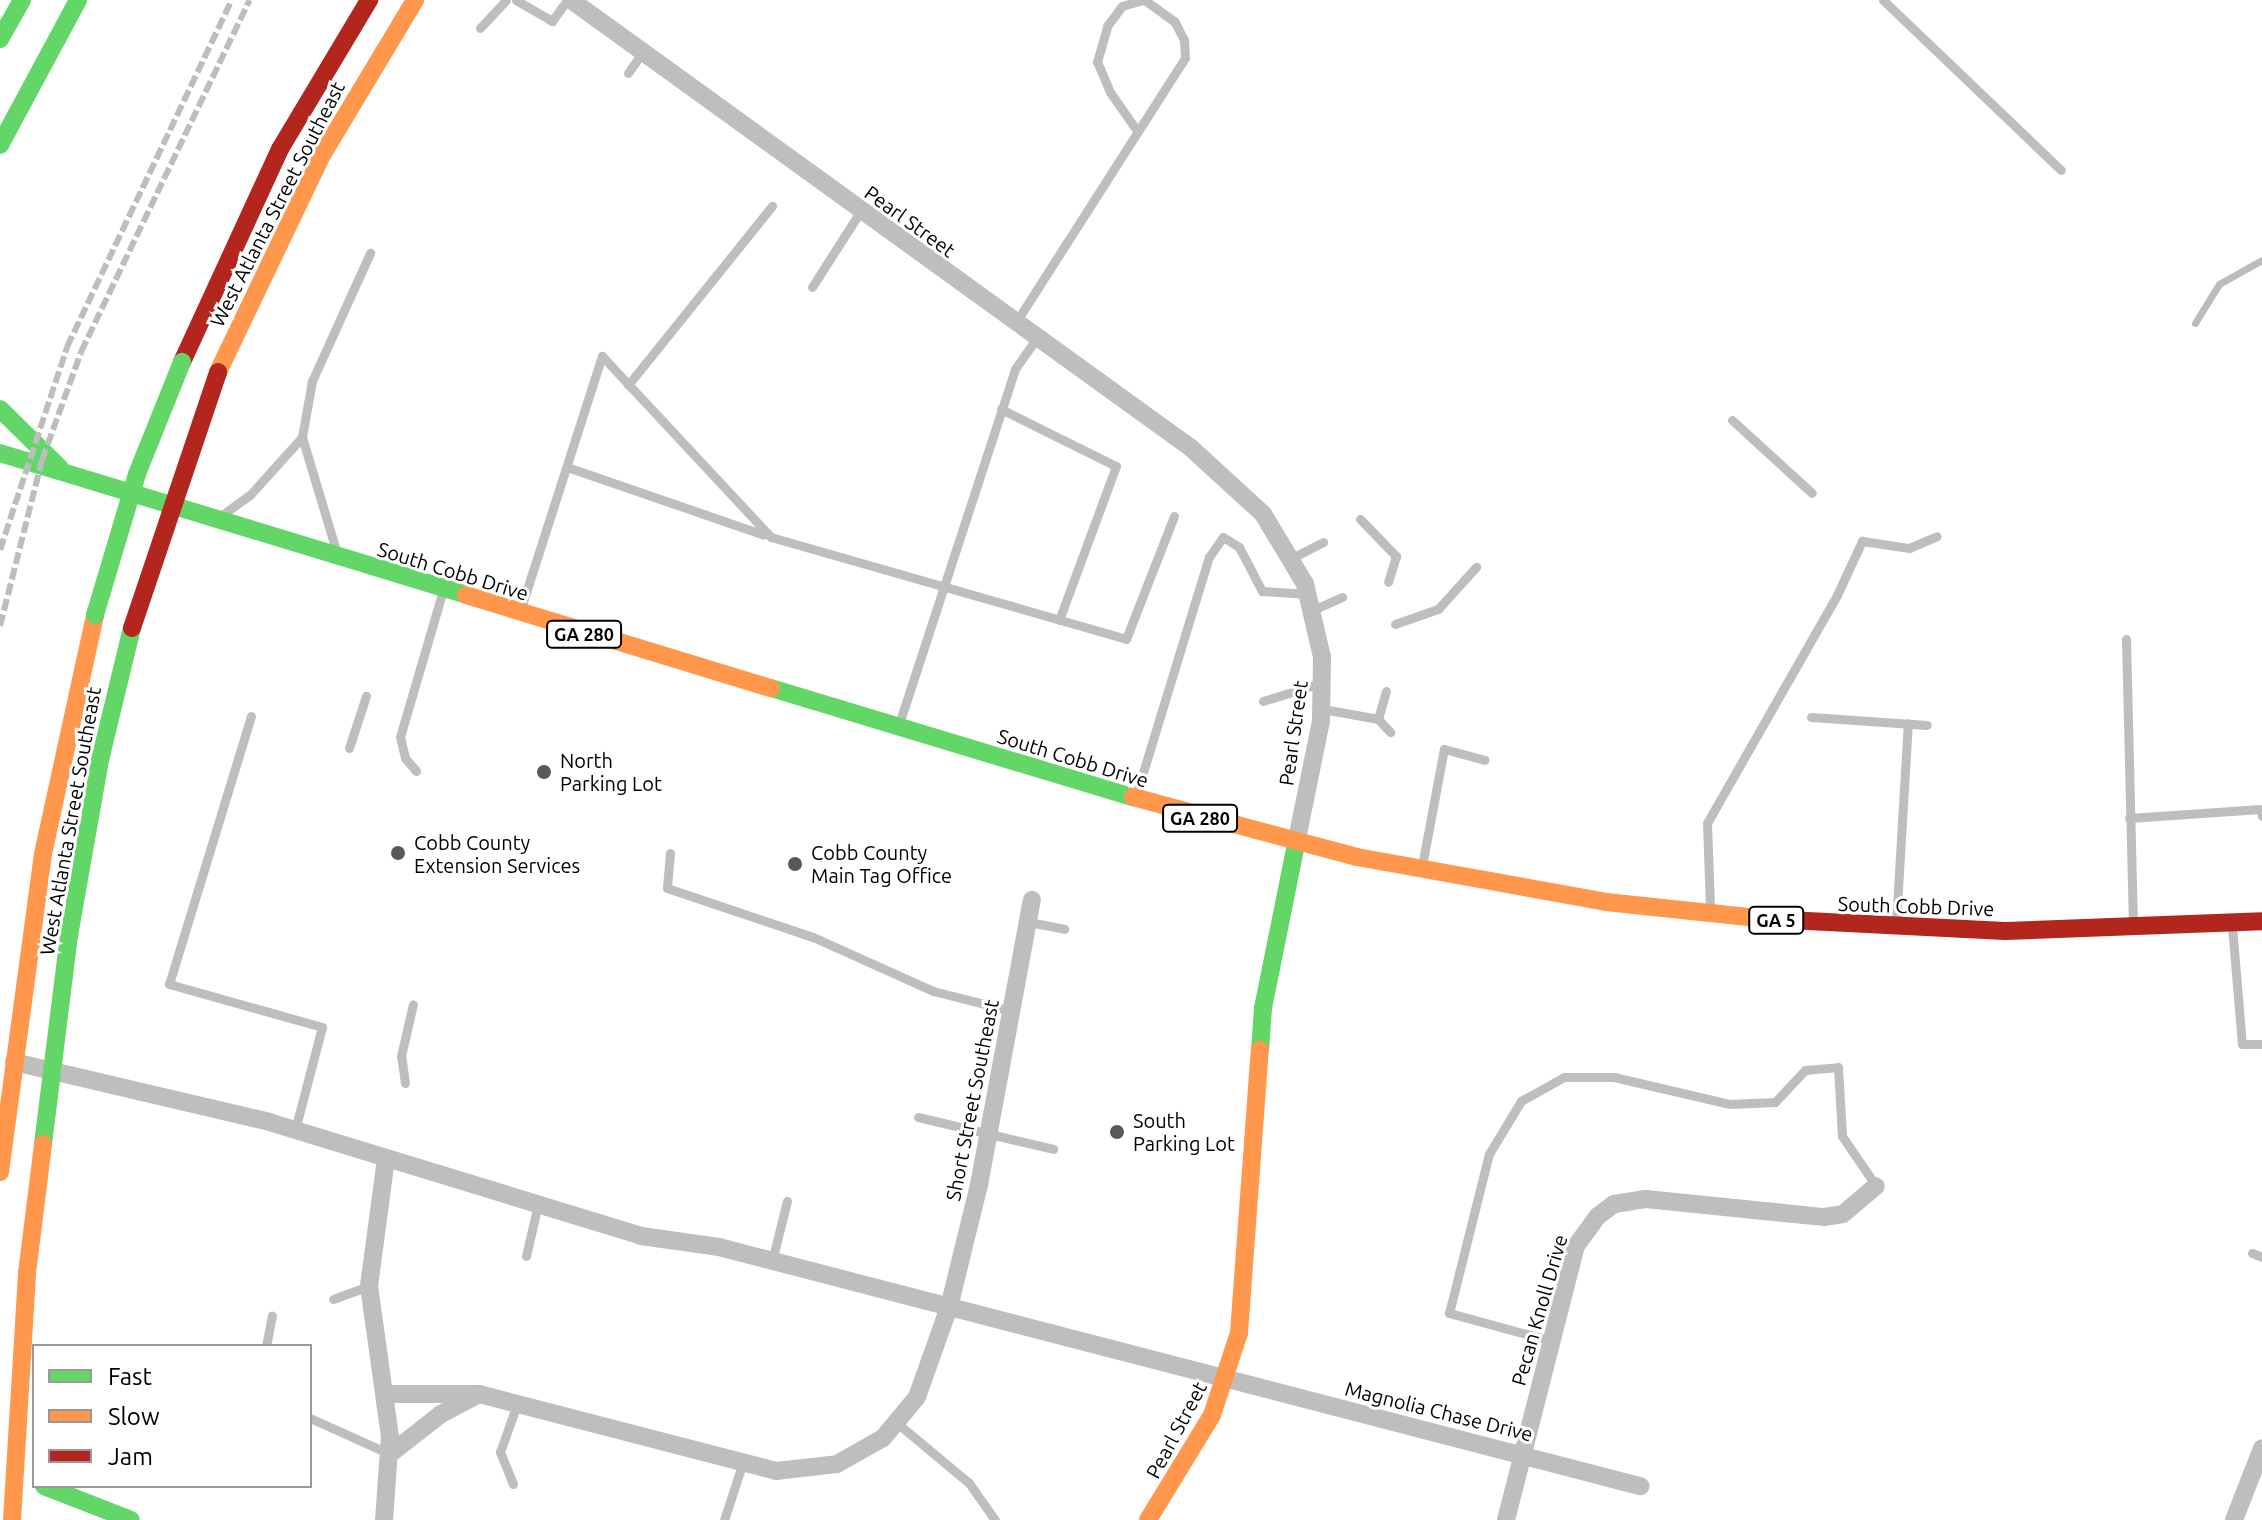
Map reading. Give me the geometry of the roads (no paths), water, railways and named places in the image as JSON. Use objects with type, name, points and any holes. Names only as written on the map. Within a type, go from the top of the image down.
[{"type":"street","points":[[0,39],[22,0]]},
{"type":"street","points":[[0,145],[78,0]]},
{"type":"street","name":"West Atlanta Street Southeast","points":[[0,1172],[52,803],[95,615],[137,474],[182,362],[280,149],[369,0]]},
{"type":"street","name":"West Atlanta Street Southeast","points":[[12,1520],[7,1475],[27,1273],[54,1069],[91,805],[132,628],[218,372],[322,155],[415,0]]},
{"type":"street","name":"Pearl Street","points":[[569,0],[1215,467],[1263,514],[1292,558],[1310,602],[1324,682],[1323,709],[1263,1008],[1245,1289],[1227,1380],[1198,1441],[1148,1520]]},
{"type":"street","points":[[0,409],[64,473]]},
{"type":"street","name":"South Cobb Drive","points":[[0,453],[442,592],[1135,799],[1296,844],[1421,871],[1710,915],[1895,928],[2134,928],[2262,921]]},
{"type":"street","name":"Short Street Southeast","points":[[387,1394],[479,1394],[742,1465],[796,1472],[837,1464],[858,1455],[897,1423],[927,1377],[949,1307],[989,1137],[1032,900]]},
{"type":"street","name":"Magnolia Chase Drive","points":[[14,1062],[54,1069],[295,1130],[641,1236],[772,1261],[1640,1486]]},
{"type":"street","points":[[384,1520],[390,1454],[387,1394],[373,1335],[369,1286],[386,1158]]},
{"type":"street","name":"Pecan Knoll Drive","points":[[1506,1520],[1576,1246],[1586,1227],[1614,1204],[1646,1199],[1824,1217],[1843,1214],[1876,1186]]},
{"type":"street","points":[[390,1454],[441,1414],[479,1394]]},
{"type":"street","points":[[2234,1520],[2262,1448]]},
{"type":"street","points":[[7,1475],[32,1482]]},
{"type":"street","points":[[49,1488],[131,1520]]},
{"type":"lane","points":[[480,28],[506,0]]},
{"type":"lane","points":[[516,0],[552,21],[569,0]]},
{"type":"lane","points":[[1015,325],[1135,128],[1185,58],[1184,40],[1175,22],[1144,0],[1122,6],[1107,26],[1097,62],[1110,92],[1135,128]]},
{"type":"lane","points":[[1883,0],[2061,170]]},
{"type":"lane","points":[[628,73],[642,53]]},
{"type":"lane","points":[[628,385],[772,206]]},
{"type":"lane","points":[[812,287],[860,212]]},
{"type":"lane","points":[[337,559],[302,437],[312,381],[370,253]]},
{"type":"lane","points":[[898,728],[1015,369],[1036,339]]},
{"type":"lane","points":[[519,615],[602,356],[771,537]]},
{"type":"lane","points":[[1001,409],[1116,466],[1059,620]]},
{"type":"lane","points":[[1732,420],[1812,493]]},
{"type":"lane","points":[[215,520],[250,495],[302,437]]},
{"type":"lane","points":[[567,467],[771,537],[1126,639],[1174,516]]},
{"type":"lane","points":[[1360,519],[1396,556],[1388,582]]},
{"type":"lane","points":[[1710,915],[1707,823],[1837,595],[1862,541],[1909,548],[1937,536]]},
{"type":"lane","points":[[1135,799],[1209,557],[1223,537],[1239,547],[1262,591],[1310,602],[1342,597]]},
{"type":"lane","points":[[1292,558],[1323,542]]},
{"type":"lane","points":[[1395,624],[1438,609],[1476,567]]},
{"type":"lane","points":[[416,771],[401,743],[442,592]]},
{"type":"lane","points":[[2126,639],[2134,928]]},
{"type":"lane","points":[[1263,701],[1324,682]]},
{"type":"lane","points":[[1378,719],[1386,691]]},
{"type":"lane","points":[[349,748],[366,696]]},
{"type":"lane","points":[[1323,709],[1378,719],[1390,732]]},
{"type":"lane","points":[[251,716],[169,984],[322,1027],[295,1130]]},
{"type":"lane","points":[[1811,717],[1927,725]]},
{"type":"lane","points":[[1895,928],[1908,723]]},
{"type":"lane","points":[[1421,871],[1444,749],[1485,760]]},
{"type":"lane","points":[[2129,818],[2262,809],[2262,816]]},
{"type":"lane","points":[[670,853],[667,888],[813,937],[933,991],[1012,1011]]},
{"type":"lane","points":[[1029,922],[1064,929]]},
{"type":"lane","points":[[2232,923],[2242,1044],[2262,1044]]},
{"type":"lane","points":[[405,1083],[401,1056],[413,1004]]},
{"type":"lane","points":[[1552,1341],[1449,1313],[1489,1154],[1521,1101],[1564,1077],[1614,1077],[1729,1104],[1775,1102],[1805,1070],[1838,1067],[1842,1136],[1876,1186]]},
{"type":"lane","points":[[918,1117],[989,1137],[1053,1149]]},
{"type":"lane","points":[[772,1261],[787,1201]]},
{"type":"lane","points":[[526,1256],[538,1204]]},
{"type":"lane","points":[[333,1299],[369,1286]]},
{"type":"lane","points":[[266,1344],[272,1316]]},
{"type":"lane","points":[[513,1484],[500,1452],[517,1404]]},
{"type":"lane","points":[[312,1419],[390,1454]]},
{"type":"lane","points":[[897,1423],[969,1483],[995,1520]]},
{"type":"lane","points":[[724,1520],[742,1465]]},
{"type":"waterway","points":[[2195,323],[2219,284],[2262,260]]},
{"type":"railway","points":[[0,550],[67,347],[232,0]]},
{"type":"railway","points":[[0,626],[42,460],[81,352],[250,0]]},
{"type":"place","name":"North Parking Lot","points":[[544,772]]},
{"type":"place","name":"Cobb County Extension Services","points":[[398,853]]},
{"type":"place","name":"Cobb County Main Tag Office","points":[[795,864]]},
{"type":"place","name":"South Parking Lot","points":[[1117,1132]]}]
